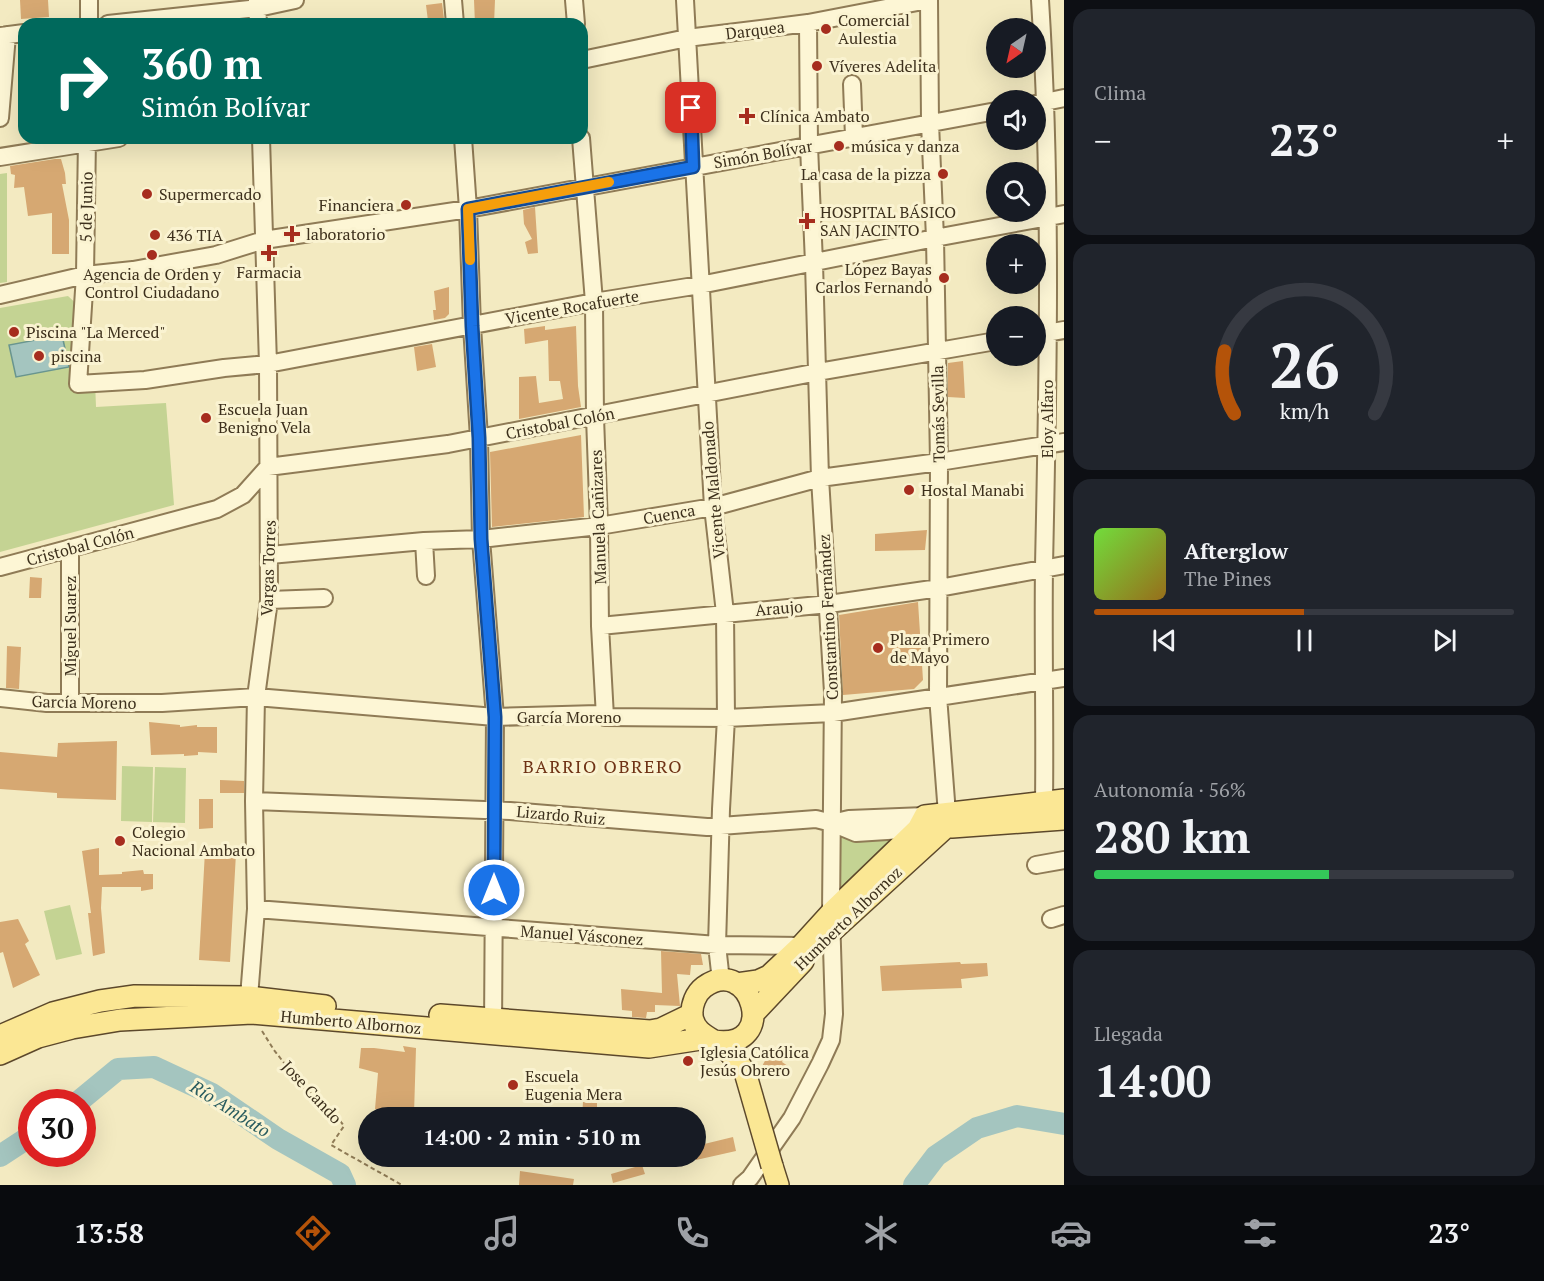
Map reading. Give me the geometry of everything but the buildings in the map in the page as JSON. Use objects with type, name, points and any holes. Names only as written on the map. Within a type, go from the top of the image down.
[{"type":"main road","name":"Lizardo Ruiz","points":[[946,820],[1054,801]]},
{"type":"main road","name":"Lizardo Ruiz","points":[[922,822],[1064,819]]},
{"type":"main road","name":"Humberto Albornoz","points":[[729,982],[758,981],[769,976],[946,820]]},
{"type":"main road","name":"Humberto Albornoz","points":[[754,1013],[831,922],[922,822]]},
{"type":"main road","points":[[710,1040],[733,1041],[741,1036],[752,1022],[754,1013],[749,996],[729,982],[712,983],[703,987],[693,1004],[692,1014],[694,1023],[710,1040],[726,1049],[745,1072]]},
{"type":"main road","name":"Humberto Albornoz","points":[[0,1036],[53,1013],[100,1001],[135,996],[493,1027],[649,1047],[710,1040]]},
{"type":"main road","name":"Humberto Albornoz","points":[[0,1054],[38,1037],[72,1028],[250,1005]]},
{"type":"main road","name":"Humberto Albornoz","points":[[493,1027],[650,1031],[661,1029],[692,1014]]},
{"type":"main road","points":[[741,1036],[745,1072],[778,1185]]},
{"type":"street","points":[[89,0],[89,18]]},
{"type":"street","points":[[177,18],[258,11],[295,0]]},
{"type":"street","points":[[453,0],[454,18]]},
{"type":"street","points":[[574,0],[576,18]]},
{"type":"street","name":"Vicente Maldonado","points":[[685,0],[713,507],[725,613],[726,718],[717,945],[729,982]]},
{"type":"street","name":"Darquea","points":[[588,59],[687,38],[808,23],[928,0]]},
{"type":"street","name":"Tomás Sevilla","points":[[928,0],[939,462],[938,696],[946,820]]},
{"type":"street","name":"Eloy Alfaro","points":[[1040,0],[1041,90]]},
{"type":"street","name":"Constantino Fernández","points":[[742,1185],[750,1178],[792,1118],[831,1040],[834,1014],[831,922],[833,713],[829,604],[820,478],[809,146],[808,23]]},
{"type":"street","points":[[0,118],[3,35],[18,34]]},
{"type":"street","points":[[852,84],[854,137]]},
{"type":"street","points":[[1046,102],[1064,98]]},
{"type":"street","name":"Simón Bolívar","points":[[0,295],[85,275],[133,270],[216,255],[264,240],[468,209],[986,113]]},
{"type":"street","name":"Eloy Alfaro","points":[[1046,141],[1056,216],[1049,332],[1056,443],[1044,569],[1045,680],[1054,801]]},
{"type":"street","points":[[0,157],[67,144]]},
{"type":"street","name":"5 de Junio","points":[[78,384],[85,275],[87,144]]},
{"type":"street","name":"Vargas Torres","points":[[250,1005],[256,909],[254,801],[256,698],[269,600],[270,555],[268,364],[261,144]]},
{"type":"street","points":[[463,144],[479,438],[481,539],[495,717],[493,1027]]},
{"type":"street","name":"Manuela Cañizares","points":[[582,144],[594,302],[594,417],[605,717]]},
{"type":"street","name":"Vicente Rocafuerte","points":[[78,384],[145,380],[268,364],[594,302],[700,285],[1056,216]]},
{"type":"street","name":"Cristobal Colón","points":[[0,567],[217,509],[243,495],[268,467],[448,444],[818,372],[986,343]]},
{"type":"street","name":"Cuenca","points":[[270,555],[424,541],[481,539],[599,526],[713,507],[820,478],[1056,443]]},
{"type":"street","points":[[424,541],[426,576]]},
{"type":"street","name":"Miguel Suarez","points":[[70,549],[70,703]]},
{"type":"street","name":"Araujo","points":[[600,626],[829,604],[939,588],[1064,565]]},
{"type":"street","points":[[269,600],[324,598]]},
{"type":"street","name":"García Moreno","points":[[0,698],[47,703],[162,703],[256,698],[495,717],[598,714],[605,717],[726,718],[833,713],[1064,678]]},
{"type":"street","name":"Lizardo Ruiz","points":[[254,801],[495,810],[722,826],[816,819],[856,833],[922,822]]},
{"type":"street","points":[[1036,865],[1064,860]]},
{"type":"street","name":"Manuel Vásconez","points":[[256,909],[717,945],[801,946]]},
{"type":"path","name":"Jose Cando","points":[[250,1005],[274,1050],[302,1086],[332,1110],[344,1126],[331,1145],[402,1185]]},
{"type":"green space","points":[[7,173],[7,282],[0,283],[0,174]]},
{"type":"green space","points":[[68,296],[84,311],[85,381],[95,381],[96,407],[166,403],[174,505],[0,552],[0,308]]},
{"type":"green space","points":[[122,766],[153,767],[152,822],[121,821]]},
{"type":"green space","points":[[155,767],[186,768],[185,823],[153,822]]},
{"type":"green space","points":[[837,831],[904,832],[840,893]]},
{"type":"green space","points":[[70,905],[82,954],[56,960],[44,911]]},
{"type":"water","name":"piscina","points":[[62,335],[69,367],[16,377],[9,345]]},
{"type":"waterway","name":"Río Ambato","points":[[94,1089],[118,1069],[154,1067],[212,1094],[278,1139],[340,1174],[345,1185]]},
{"type":"waterway","name":"Río Ambato","points":[[914,1185],[936,1156],[977,1128],[1017,1116],[1064,1124]]},
{"type":"waterway","name":"Río Ambato","points":[[0,1156],[18,1144]]},
{"type":"slow traffic","points":[[470,260],[468,209],[609,182]]},
{"type":"place","name":"Comercial Aulestia","points":[[826,29]]},
{"type":"place","name":"Víveres Adelita","points":[[817,66]]},
{"type":"place","name":"Clínica Ambato","points":[[747,116]]},
{"type":"place","name":"música y danza","points":[[839,146]]},
{"type":"place","name":"La casa de la pizza","points":[[943,174]]},
{"type":"place","name":"Supermercado","points":[[147,194]]},
{"type":"place","name":"Financiera","points":[[406,205]]},
{"type":"place","name":"HOSPITAL BÁSICO SAN JACINTO","points":[[807,221]]},
{"type":"place","name":"laboratorio","points":[[292,234]]},
{"type":"place","name":"436 TIA","points":[[155,235]]},
{"type":"place","name":"Farmacia","points":[[269,253]]},
{"type":"place","name":"Agencia de Orden y Control Ciudadano","points":[[152,255]]},
{"type":"place","name":"López Bayas Carlos Fernando","points":[[944,278]]},
{"type":"place","name":"Piscina \"La Merced\"","points":[[14,332]]},
{"type":"place","name":"piscina","points":[[39,356]]},
{"type":"place","name":"Escuela Juan Benigno Vela","points":[[206,418]]},
{"type":"place","name":"Hostal Manabi","points":[[909,490]]},
{"type":"place","name":"Plaza Primero de Mayo","points":[[878,648]]},
{"type":"place","name":"Colegio Nacional Ambato","points":[[120,841]]},
{"type":"place","name":"Iglesia Católica Jesús Obrero","points":[[688,1061]]},
{"type":"place","name":"Escuela Eugenia Mera","points":[[513,1085]]},
{"type":"district","name":"BARRIO OBRERO","points":[[603,767]]},
{"type":"route","points":[[494,890],[495,717],[481,539],[479,438],[468,209],[693,167],[691,108]]}]
